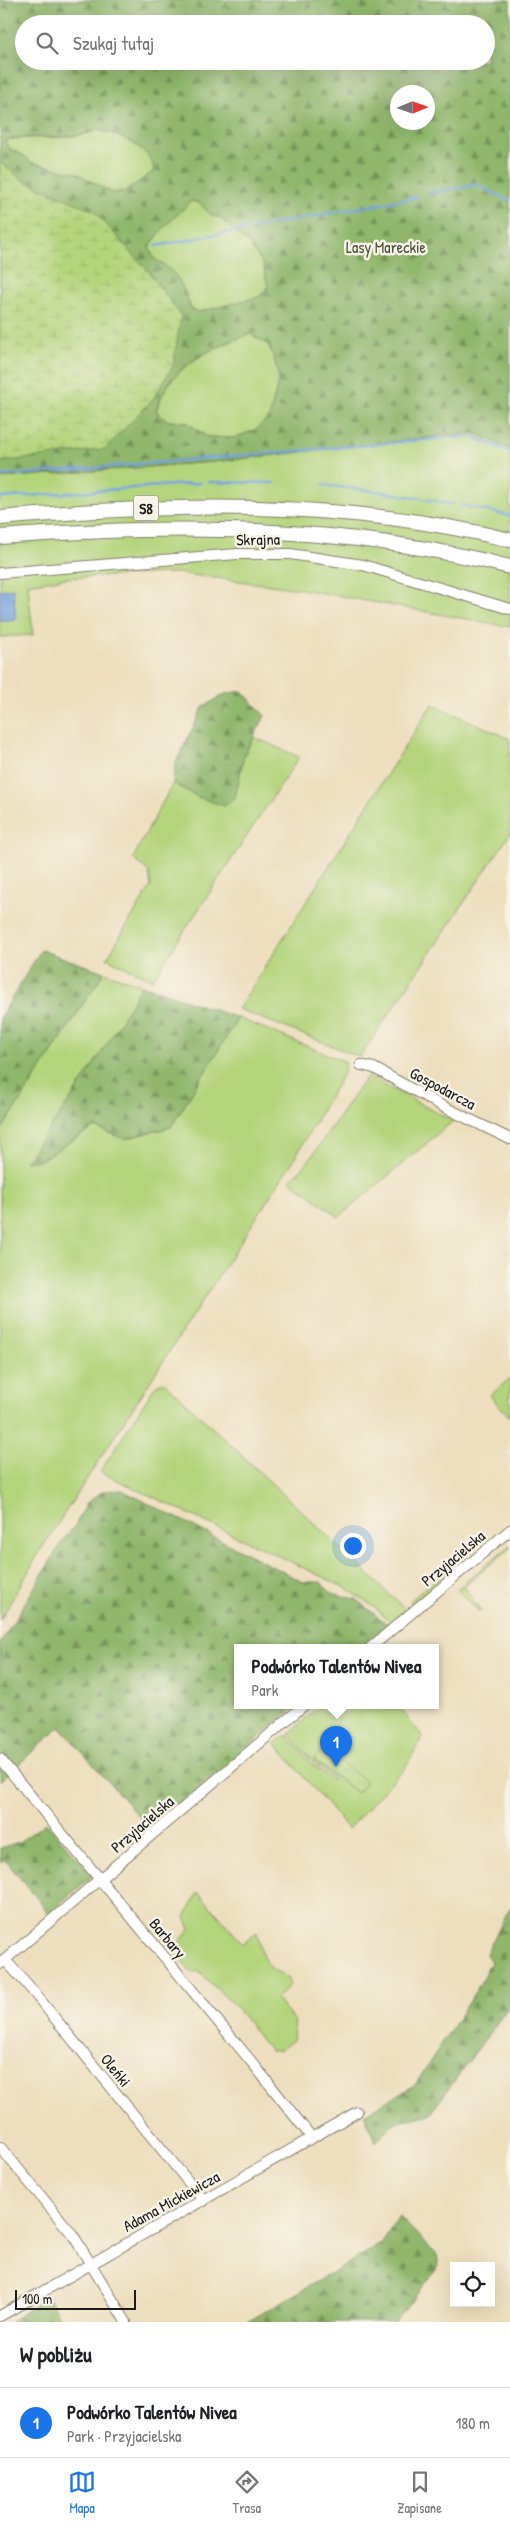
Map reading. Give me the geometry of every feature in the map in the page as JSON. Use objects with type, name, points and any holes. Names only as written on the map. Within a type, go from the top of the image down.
[{"type":"highway","name":"S8","points":[[0,518],[194,507],[293,508],[401,519],[510,540]]},
{"type":"highway","name":"S8","points":[[0,537],[125,529],[194,528],[291,531],[400,544],[510,566]]},
{"type":"street","name":"Skrajna","points":[[0,573],[238,554],[290,554],[363,565],[510,609]]},
{"type":"street","name":"Gospodarcza","points":[[361,1065],[374,1068],[444,1107],[510,1139]]},
{"type":"street","name":"Przyjacielska","points":[[375,1644],[510,1530]]},
{"type":"street","name":"Przyjacielska","points":[[2,1962],[300,1709]]},
{"type":"street","name":"Barbary","points":[[0,1759],[255,2066],[312,2138]]},
{"type":"street","name":"Oleńki","points":[[2,1962],[27,1984],[204,2200]]},
{"type":"street","name":"Adama Mickiewicza","points":[[0,2316],[358,2112]]},
{"type":"street","points":[[0,2147],[66,2225],[92,2263],[126,2322]]},
{"type":"green space","name":"Lasy Mareckie","points":[[0,0],[510,0],[510,449],[477,434],[469,433],[212,462],[0,478]],"holes":[[[98,130],[133,143],[148,155],[154,171],[126,191],[112,193],[77,173],[32,163],[24,156],[10,149],[4,141],[28,137],[75,136]],[[191,201],[199,203],[212,216],[219,217],[249,244],[263,264],[268,287],[259,297],[199,312],[191,309],[174,273],[154,259],[149,247],[161,231]],[[250,334],[268,344],[279,378],[270,416],[257,429],[235,438],[207,437],[186,422],[168,421],[156,411],[162,395],[170,382],[192,361],[220,346]]]},
{"type":"green space","points":[[98,130],[133,143],[148,155],[154,171],[126,191],[112,193],[47,166],[32,163],[24,156],[10,149],[4,140],[77,136]]},
{"type":"green space","points":[[0,162],[22,180],[94,211],[149,272],[181,316],[173,366],[153,399],[105,449],[0,462]]},
{"type":"green space","points":[[191,201],[199,203],[212,216],[219,217],[249,244],[263,264],[268,287],[259,297],[199,312],[191,309],[182,286],[173,273],[154,259],[149,247],[161,231]]},
{"type":"green space","points":[[250,334],[268,344],[279,378],[270,416],[257,429],[235,438],[207,437],[186,422],[168,421],[156,411],[162,395],[170,382],[192,361],[220,346]]},
{"type":"green space","points":[[469,433],[477,434],[510,449],[510,627],[301,589],[176,573],[66,578],[28,584],[33,635],[0,637],[0,478],[212,462]]},
{"type":"green space","points":[[242,691],[265,716],[244,755],[235,798],[224,806],[198,797],[173,783],[175,764],[203,707],[225,694]]},
{"type":"green space","points":[[432,704],[510,739],[510,834],[360,1057],[238,1009]]},
{"type":"green space","points":[[254,737],[299,757],[152,980],[107,958],[151,886],[149,872],[133,858],[173,783],[198,797],[235,798],[244,755]]},
{"type":"green space","points":[[41,950],[104,972],[0,1132],[0,1017]]},
{"type":"green space","points":[[104,972],[142,985],[87,1075],[26,1161],[40,1160],[95,1127],[124,1139],[171,1127],[238,1018],[346,1062],[344,1072],[293,1161],[42,1548],[0,1620],[0,1132]]},
{"type":"green space","points":[[142,985],[238,1018],[171,1127],[124,1139],[95,1127],[40,1160],[25,1162],[86,1075]]},
{"type":"green space","points":[[367,1076],[453,1121],[339,1217],[290,1180],[307,1163]]},
{"type":"green space","points":[[510,1378],[510,1417],[490,1396]]},
{"type":"green space","points":[[164,1382],[403,1607],[405,1611],[390,1622],[374,1607],[346,1588],[100,1472],[156,1385]]},
{"type":"green space","points":[[122,1490],[303,1582],[321,1582],[331,1593],[356,1599],[387,1624],[388,1628],[368,1644],[234,1644],[234,1709],[292,1709],[150,1829],[60,1727],[0,1781],[0,1644],[62,1542],[76,1524],[87,1503],[103,1491]]},
{"type":"green space","points":[[510,1545],[510,1548],[464,1586],[481,1611],[479,1612],[457,1589]]},
{"type":"green space","points":[[454,1563],[455,1570],[414,1606],[410,1601]]},
{"type":"green space","points":[[316,1709],[400,1709],[423,1737],[404,1769],[348,1829],[275,1743],[287,1735],[311,1763],[332,1780],[335,1776],[357,1793],[315,1760],[333,1775],[332,1777],[312,1761],[289,1734]]},
{"type":"green space","points":[[323,1748],[366,1782],[357,1793],[314,1760]]},
{"type":"green space","points":[[46,1823],[93,1875],[49,1913],[5,1860],[0,1863],[0,1848],[19,1842]]},
{"type":"green space","points":[[198,1892],[243,1944],[257,1932],[263,1956],[269,1966],[289,1978],[290,1985],[276,1999],[295,2022],[293,2040],[280,2050],[270,2051],[235,2006],[198,1971],[192,1973],[173,1950],[190,1929],[185,1917]]},
{"type":"green space","points":[[510,1907],[510,2005],[430,2114],[394,2123],[376,2142],[364,2114],[415,2085],[480,1984],[491,1962],[486,1954]]},
{"type":"green space","points":[[399,2216],[437,2255],[439,2266],[395,2322],[247,2322],[381,2244]]},
{"type":"green space","points":[[48,2296],[62,2322],[10,2322]]},
{"type":"water","points":[[13,588],[16,619],[0,621],[0,590]]},
{"type":"waterway","points":[[430,193],[477,185],[510,201]]},
{"type":"waterway","points":[[156,246],[417,197]]},
{"type":"waterway","points":[[0,476],[472,436],[510,452]]},
{"type":"waterway","points":[[209,482],[275,483]]},
{"type":"waterway","points":[[0,498],[200,483]]},
{"type":"waterway","points":[[323,485],[383,492],[453,504]]},
{"type":"waterway","points":[[461,505],[510,516]]},
{"type":"place","name":"Podwórko Talentów Nivea","points":[[336,1767]]}]
